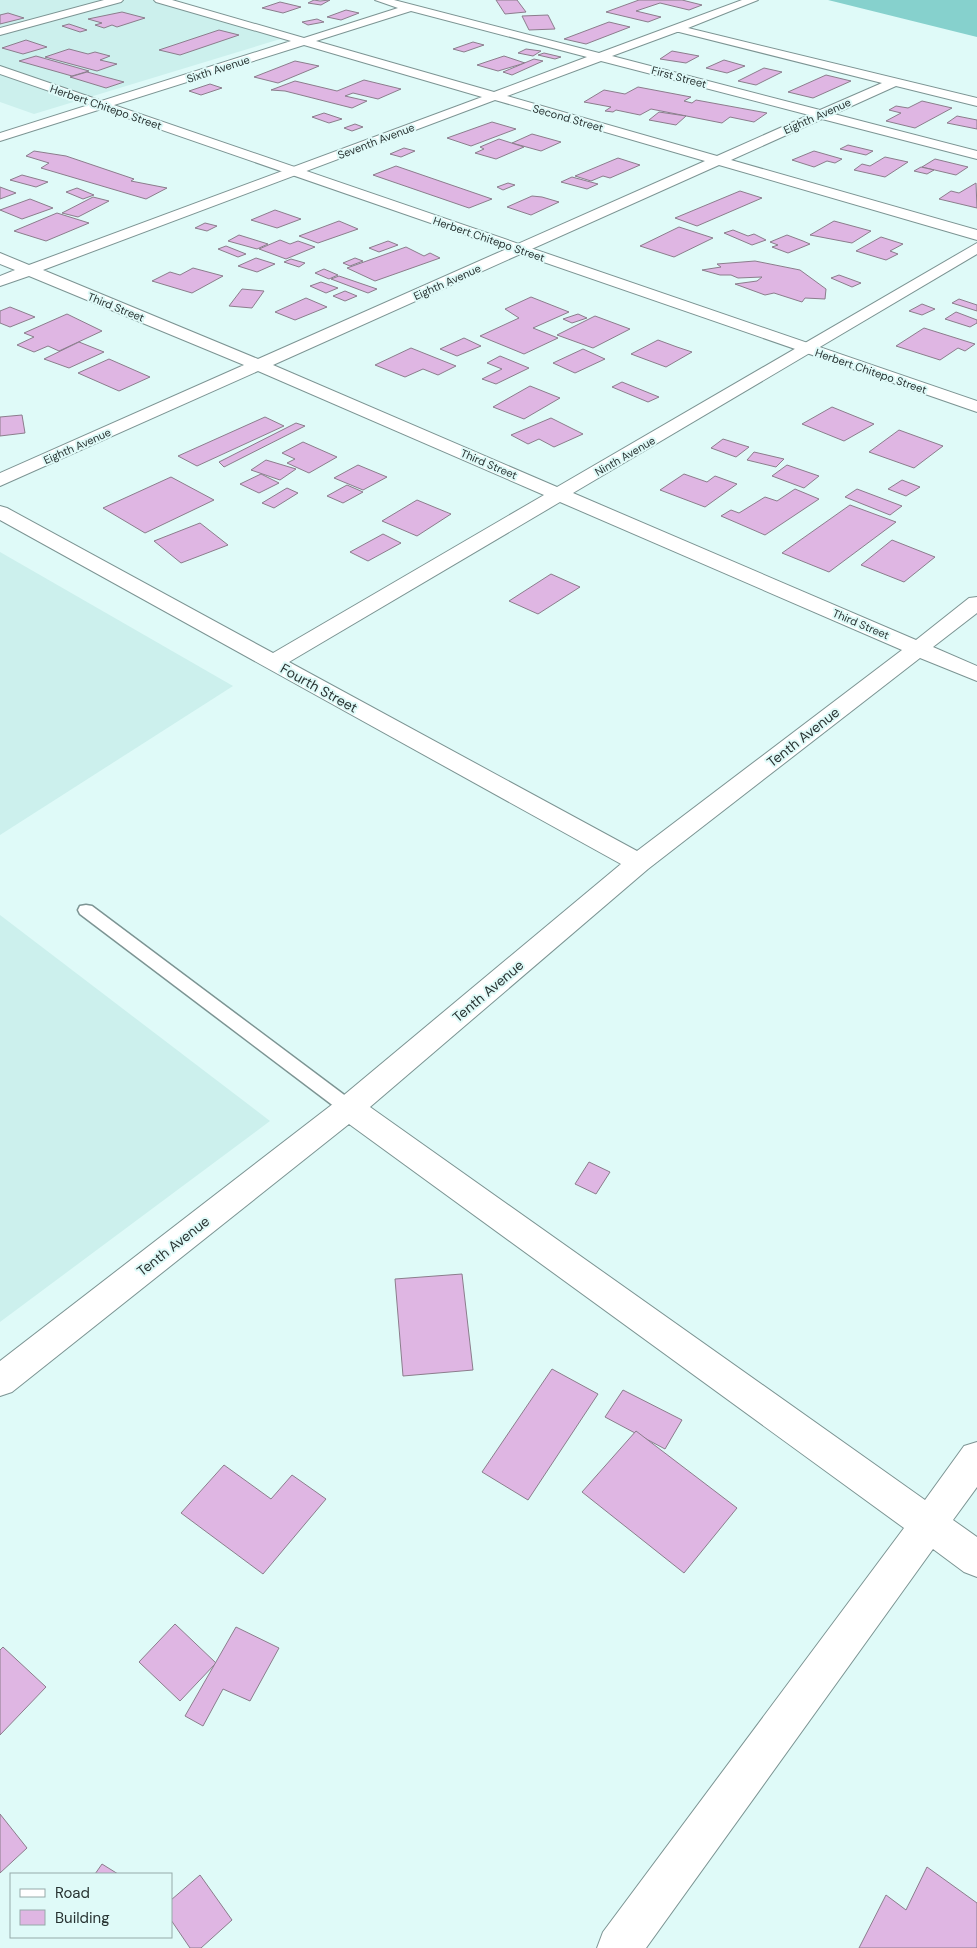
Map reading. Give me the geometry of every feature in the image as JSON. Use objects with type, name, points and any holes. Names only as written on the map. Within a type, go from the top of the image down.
[{"type":"street","points":[[0,32],[117,0]]},
{"type":"street","name":"Second Street","points":[[160,0],[977,235]]},
{"type":"street","name":"First Street","points":[[381,0],[977,155]]},
{"type":"street","name":"Sixth Avenue","points":[[0,137],[104,106],[436,0]]},
{"type":"street","name":"Seventh Avenue","points":[[0,281],[679,29],[752,0]]},
{"type":"street","points":[[679,29],[977,102]]},
{"type":"street","name":"Herbert Chitepo Street","points":[[0,70],[977,407]]},
{"type":"street","name":"Eighth Avenue","points":[[0,480],[718,162],[894,82]]},
{"type":"street","name":"Ninth Avenue","points":[[273,662],[977,248]]},
{"type":"street","name":"Third Street","points":[[0,258],[258,365],[977,674]]},
{"type":"street","name":"Fourth Street","points":[[0,512],[639,863]]},
{"type":"street","name":"Tenth Avenue","points":[[0,1381],[349,1108],[639,863],[977,603]]},
{"type":"street","points":[[349,1108],[977,1559]]},
{"type":"street","points":[[619,1948],[977,1458]]},
{"type":"lane","points":[[86,910],[349,1108]]},
{"type":"shaded area","points":[[0,0],[158,0],[287,37],[34,114],[0,102]]},
{"type":"shaded area","points":[[828,0],[977,0],[977,37]]},
{"type":"shaded area","points":[[0,552],[233,686],[0,835]]},
{"type":"shaded area","points":[[0,915],[270,1121],[0,1322]]},
{"type":"building","points":[[314,0],[330,0],[321,5],[308,3]]},
{"type":"building","points":[[496,0],[517,0],[526,12],[505,14]]},
{"type":"building","points":[[639,0],[682,0],[702,5],[689,10],[660,3],[636,11],[661,17],[648,22],[606,12]]},
{"type":"building","points":[[280,2],[301,7],[283,13],[262,8]]},
{"type":"building","points":[[346,10],[359,13],[341,20],[327,17]]},
{"type":"building","points":[[122,12],[145,18],[117,27],[112,25],[104,28],[95,25],[102,23],[88,19]]},
{"type":"building","points":[[8,13],[24,18],[0,24],[0,15]]},
{"type":"building","points":[[548,15],[555,29],[529,30],[522,16]]},
{"type":"building","points":[[317,19],[324,22],[308,25],[302,22]]},
{"type":"building","points":[[609,22],[630,27],[586,44],[564,39]]},
{"type":"building","points":[[69,24],[87,30],[80,32],[62,26]]},
{"type":"building","points":[[219,30],[239,35],[180,55],[159,50]]},
{"type":"building","points":[[26,40],[47,47],[23,54],[2,48]]},
{"type":"building","points":[[473,42],[484,45],[464,52],[453,49]]},
{"type":"building","points":[[69,49],[88,54],[95,52],[110,56],[100,60],[117,64],[97,71],[45,57]]},
{"type":"building","points":[[526,49],[541,51],[533,56],[518,53]]},
{"type":"building","points":[[672,51],[699,56],[686,63],[660,59]]},
{"type":"building","points":[[544,53],[561,57],[555,59],[538,55]]},
{"type":"building","points":[[36,56],[89,71],[72,76],[19,61]]},
{"type":"building","points":[[504,56],[525,63],[498,71],[477,65]]},
{"type":"building","points":[[534,59],[543,61],[512,75],[503,72]]},
{"type":"building","points":[[724,60],[745,66],[727,73],[706,68]]},
{"type":"building","points":[[295,61],[319,66],[278,83],[254,77]]},
{"type":"building","points":[[764,68],[782,72],[756,85],[738,81]]},
{"type":"building","points":[[87,72],[124,82],[106,88],[70,77]]},
{"type":"building","points":[[826,75],[851,81],[813,98],[788,92]]},
{"type":"building","points":[[364,80],[401,89],[378,99],[353,93],[345,96],[367,101],[352,108],[285,91],[271,90],[295,81],[337,91]]},
{"type":"building","points":[[210,84],[222,88],[201,95],[189,91]]},
{"type":"building","points":[[638,87],[691,97],[684,101],[692,103],[696,100],[767,113],[754,122],[730,117],[722,123],[651,109],[640,115],[616,110],[613,112],[605,111],[611,107],[584,102],[604,90],[625,94]]},
{"type":"building","points":[[922,101],[952,108],[915,128],[886,121],[901,113],[889,110],[896,106],[908,108]]},
{"type":"building","points":[[659,112],[686,116],[676,125],[649,120]]},
{"type":"building","points":[[324,113],[342,119],[329,123],[312,117]]},
{"type":"building","points":[[957,116],[977,120],[977,129],[947,123]]},
{"type":"building","points":[[492,122],[516,129],[471,146],[447,138]]},
{"type":"building","points":[[355,124],[363,127],[352,131],[344,128]]},
{"type":"building","points":[[532,134],[561,142],[541,151],[512,143]]},
{"type":"building","points":[[499,139],[524,147],[496,159],[475,153],[484,149],[480,147]]},
{"type":"building","points":[[848,145],[873,151],[866,155],[840,149]]},
{"type":"building","points":[[404,148],[415,151],[401,157],[390,154]]},
{"type":"building","points":[[34,151],[66,156],[134,179],[131,181],[167,188],[146,199],[41,168],[49,163],[26,156]]},
{"type":"building","points":[[814,151],[842,159],[835,163],[827,161],[814,167],[792,160]]},
{"type":"building","points":[[885,157],[908,162],[885,177],[854,170],[862,164],[870,166]]},
{"type":"building","points":[[618,158],[640,165],[610,178],[603,176],[591,181],[575,176]]},
{"type":"building","points":[[935,159],[968,167],[956,175],[922,167]]},
{"type":"building","points":[[396,166],[492,199],[469,208],[373,175]]},
{"type":"building","points":[[921,167],[934,170],[927,174],[914,171]]},
{"type":"building","points":[[22,175],[48,182],[36,187],[10,180]]},
{"type":"building","points":[[572,177],[598,184],[587,189],[561,182]]},
{"type":"building","points":[[508,183],[515,185],[503,190],[497,187]]},
{"type":"building","points":[[976,183],[977,208],[939,199],[951,191],[959,193]]},
{"type":"building","points":[[0,187],[16,193],[0,199]]},
{"type":"building","points":[[77,188],[94,195],[83,199],[66,192]]},
{"type":"building","points":[[740,191],[762,198],[697,226],[675,218]]},
{"type":"building","points":[[532,196],[559,202],[531,215],[507,207]]},
{"type":"building","points":[[93,197],[109,201],[78,217],[62,213]]},
{"type":"building","points":[[30,199],[53,208],[22,219],[0,210]]},
{"type":"building","points":[[275,210],[301,219],[277,228],[251,220]]},
{"type":"building","points":[[57,213],[89,223],[46,241],[14,231]]},
{"type":"building","points":[[339,221],[358,229],[318,243],[299,236]]},
{"type":"building","points":[[834,221],[871,231],[852,243],[810,235]]},
{"type":"building","points":[[205,223],[217,226],[207,231],[195,228]]},
{"type":"building","points":[[679,227],[713,238],[674,257],[640,246]]},
{"type":"building","points":[[733,230],[748,236],[754,234],[766,240],[752,245],[724,233]]},
{"type":"building","points":[[239,235],[268,244],[257,249],[228,241]]},
{"type":"building","points":[[787,235],[810,244],[788,253],[772,247],[778,245],[770,242]]},
{"type":"building","points":[[881,237],[903,244],[890,251],[898,254],[886,260],[856,251]]},
{"type":"building","points":[[280,240],[290,244],[298,241],[315,247],[286,259],[259,249]]},
{"type":"building","points":[[388,241],[398,245],[379,252],[369,248]]},
{"type":"building","points":[[226,246],[246,254],[238,257],[218,249]]},
{"type":"building","points":[[406,247],[424,256],[430,253],[440,258],[375,281],[347,268]]},
{"type":"building","points":[[256,258],[275,264],[257,272],[238,266]]},
{"type":"building","points":[[355,258],[363,261],[350,266],[343,263]]},
{"type":"building","points":[[291,259],[305,263],[299,267],[284,262]]},
{"type":"building","points":[[755,261],[800,270],[826,289],[825,299],[805,298],[802,302],[774,293],[765,295],[735,284],[757,281],[762,277],[738,278],[702,270],[721,267],[717,264]]},
{"type":"building","points":[[193,268],[223,276],[192,293],[152,281],[170,272],[180,275]]},
{"type":"building","points":[[324,269],[338,275],[329,279],[315,273]]},
{"type":"building","points":[[839,275],[861,283],[852,287],[831,278]]},
{"type":"building","points":[[339,276],[377,289],[368,293],[331,279]]},
{"type":"building","points":[[321,282],[338,288],[326,293],[310,286]]},
{"type":"building","points":[[242,289],[264,291],[252,308],[229,306]]},
{"type":"building","points":[[345,291],[357,296],[345,301],[333,296]]},
{"type":"building","points":[[531,297],[569,312],[533,328],[558,338],[524,354],[480,336],[519,318],[505,309]]},
{"type":"building","points":[[306,298],[327,307],[295,320],[275,312]]},
{"type":"building","points":[[959,299],[977,305],[977,311],[952,303]]},
{"type":"building","points":[[922,304],[935,309],[922,315],[909,311]]},
{"type":"building","points":[[10,307],[35,317],[10,327],[0,323],[0,311]]},
{"type":"building","points":[[956,312],[977,320],[977,323],[970,327],[945,319]]},
{"type":"building","points":[[67,314],[102,331],[59,351],[48,346],[34,352],[17,345],[34,337],[24,333]]},
{"type":"building","points":[[578,314],[587,318],[572,323],[563,319]]},
{"type":"building","points":[[595,316],[630,329],[593,348],[557,335]]},
{"type":"building","points":[[924,328],[975,344],[965,351],[958,348],[940,360],[896,346]]},
{"type":"building","points":[[464,338],[481,346],[457,356],[440,349]]},
{"type":"building","points":[[658,340],[692,352],[666,367],[631,354]]},
{"type":"building","points":[[79,342],[104,352],[69,368],[44,359]]},
{"type":"building","points":[[411,348],[456,366],[438,375],[423,369],[405,377],[375,365]]},
{"type":"building","points":[[583,349],[605,359],[575,373],[553,363]]},
{"type":"building","points":[[500,356],[529,368],[496,384],[482,379],[502,369],[487,363]]},
{"type":"building","points":[[109,359],[150,377],[119,391],[78,373]]},
{"type":"building","points":[[622,382],[659,397],[648,402],[612,387]]},
{"type":"building","points":[[530,386],[560,398],[524,419],[493,407]]},
{"type":"building","points":[[832,407],[874,424],[844,441],[802,424]]},
{"type":"building","points":[[22,415],[25,433],[0,436],[0,417]]},
{"type":"building","points":[[265,417],[284,426],[197,466],[178,456]]},
{"type":"building","points":[[551,418],[583,434],[554,447],[539,439],[528,444],[511,435]]},
{"type":"building","points":[[296,423],[305,426],[224,467],[219,462]]},
{"type":"building","points":[[899,430],[943,446],[914,468],[869,452]]},
{"type":"building","points":[[723,439],[749,447],[736,457],[711,448]]},
{"type":"building","points":[[303,442],[337,457],[309,473],[287,463],[295,459],[282,453]]},
{"type":"building","points":[[754,452],[784,459],[776,467],[747,460]]},
{"type":"building","points":[[266,460],[296,469],[280,480],[251,470]]},
{"type":"building","points":[[358,465],[387,477],[363,490],[334,478]]},
{"type":"building","points":[[787,465],[819,476],[804,488],[772,476]]},
{"type":"building","points":[[261,474],[279,483],[259,493],[240,484]]},
{"type":"building","points":[[684,474],[707,482],[715,476],[737,484],[705,507],[660,490]]},
{"type":"building","points":[[171,477],[214,500],[145,533],[103,508]]},
{"type":"building","points":[[902,480],[920,487],[906,496],[888,489]]},
{"type":"building","points":[[347,485],[363,492],[343,503],[327,496]]},
{"type":"building","points":[[287,488],[298,493],[274,508],[262,503]]},
{"type":"building","points":[[795,489],[819,499],[765,535],[721,516],[731,510],[739,513],[765,497],[777,501]]},
{"type":"building","points":[[857,489],[902,506],[890,515],[845,497]]},
{"type":"building","points":[[417,500],[451,514],[417,536],[382,521]]},
{"type":"building","points":[[850,505],[896,522],[829,572],[782,553]]},
{"type":"building","points":[[200,523],[228,545],[181,563],[154,541]]},
{"type":"building","points":[[383,534],[401,543],[368,561],[350,552]]},
{"type":"building","points":[[892,540],[935,557],[904,582],[861,565]]},
{"type":"building","points":[[551,574],[580,587],[538,614],[509,601]]},
{"type":"building","points":[[589,1162],[610,1172],[596,1194],[575,1184]]},
{"type":"building","points":[[462,1274],[473,1370],[403,1376],[395,1279]]},
{"type":"building","points":[[552,1369],[598,1394],[528,1500],[482,1472]]},
{"type":"building","points":[[623,1390],[682,1420],[665,1449],[605,1417]]},
{"type":"building","points":[[636,1431],[737,1508],[684,1573],[582,1492]]},
{"type":"building","points":[[224,1465],[271,1499],[292,1475],[326,1499],[263,1574],[181,1513]]},
{"type":"building","points":[[175,1624],[216,1663],[180,1701],[139,1662]]},
{"type":"building","points":[[236,1627],[279,1648],[250,1701],[223,1689],[203,1726],[185,1716]]},
{"type":"building","points":[[3,1647],[46,1687],[0,1735],[0,1650]]},
{"type":"building","points":[[0,1814],[27,1848],[0,1873]]},
{"type":"building","points":[[102,1864],[116,1873],[96,1873]]},
{"type":"building","points":[[927,1867],[977,1903],[977,1948],[859,1948],[886,1895],[906,1910]]},
{"type":"building","points":[[200,1875],[232,1920],[201,1948],[190,1948],[172,1921],[172,1899]]}]
